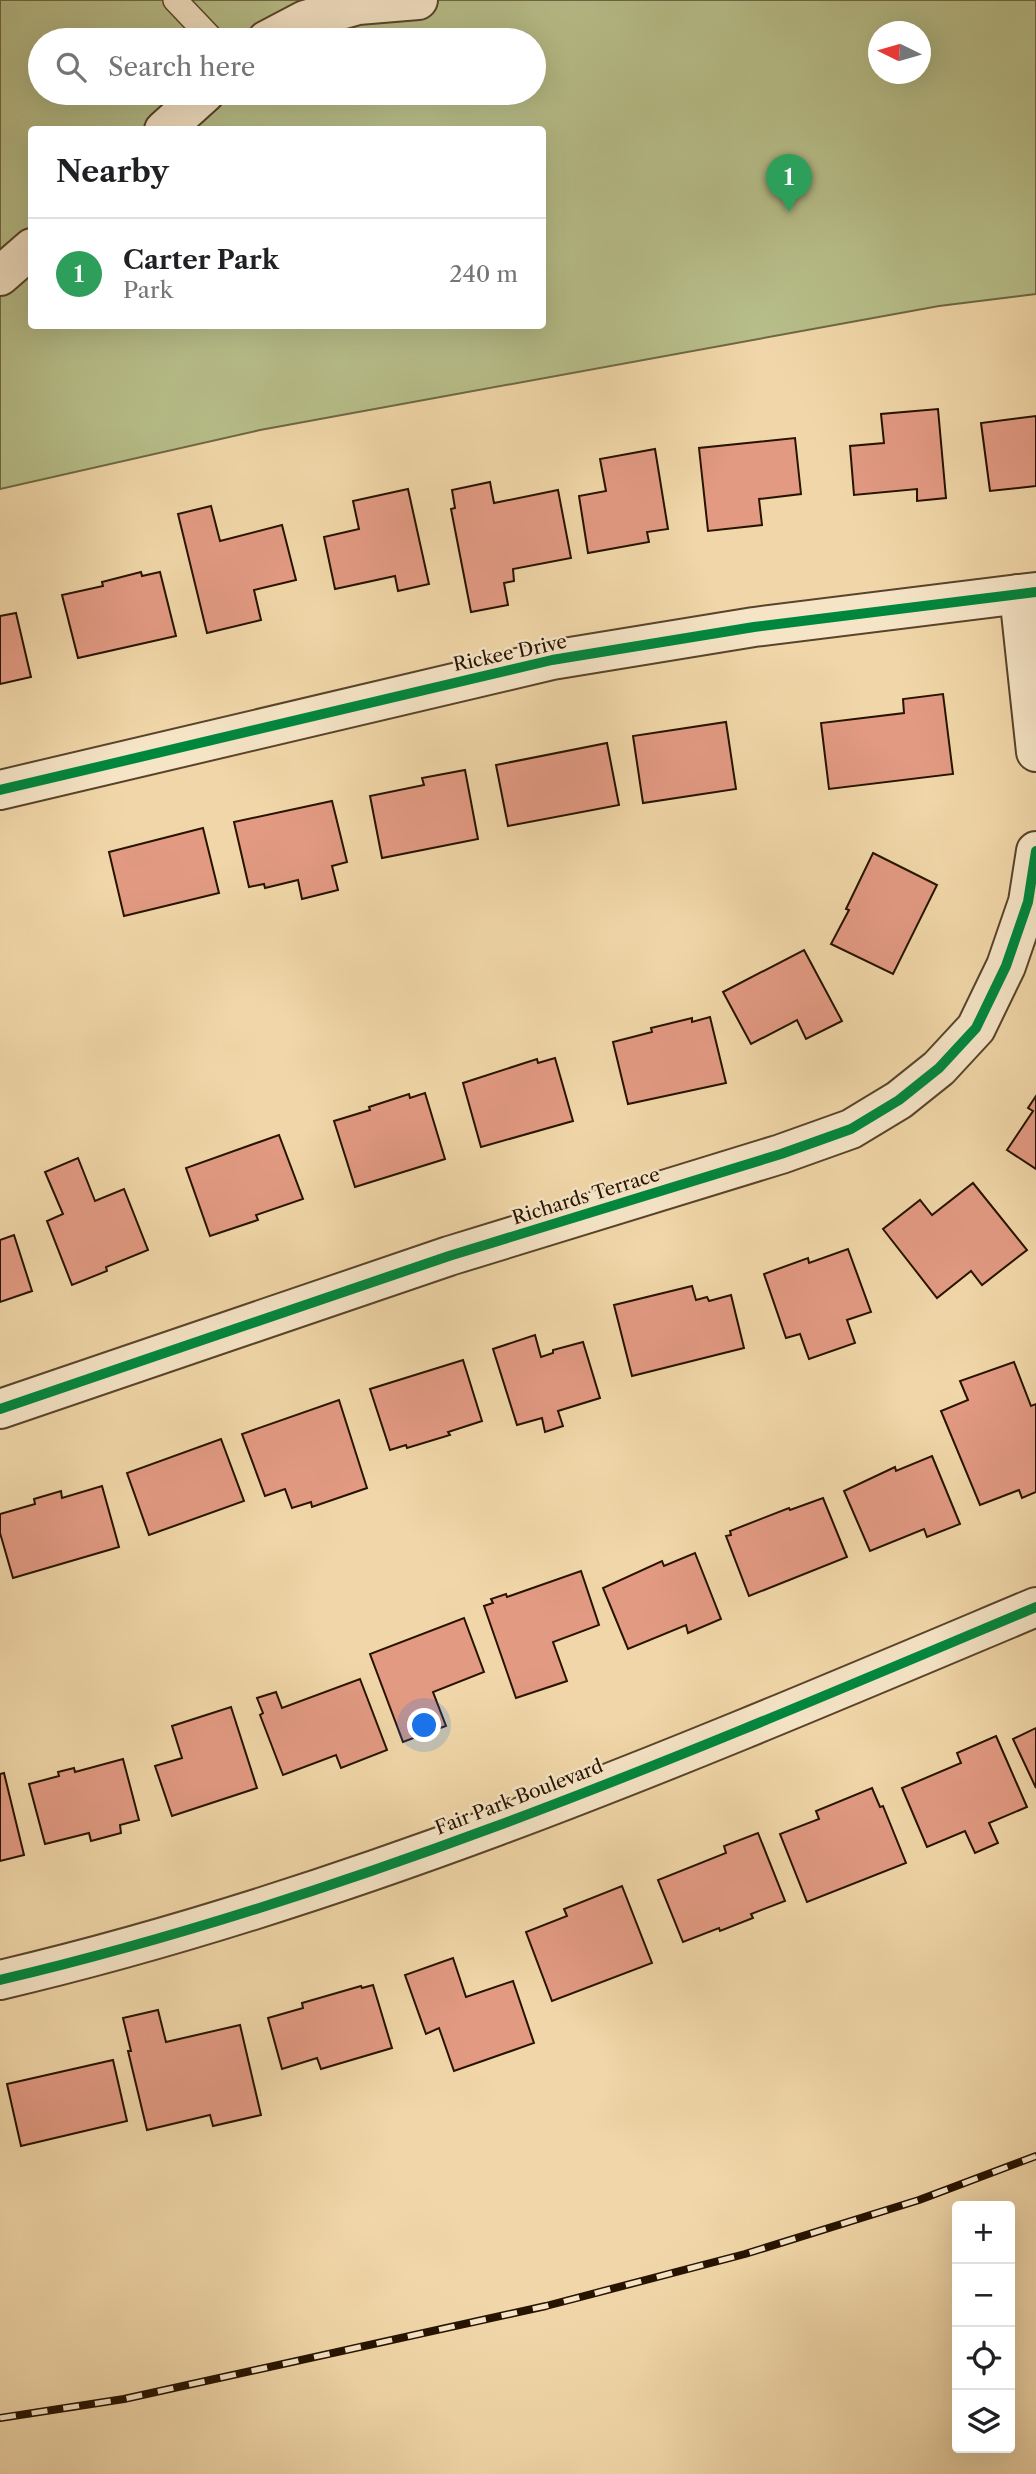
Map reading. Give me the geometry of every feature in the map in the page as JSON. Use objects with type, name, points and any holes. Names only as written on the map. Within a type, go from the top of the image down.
[{"type":"street","points":[[289,28],[304,20],[358,5],[418,0]]},
{"type":"street","points":[[168,126],[192,105]]},
{"type":"street","points":[[0,276],[28,252]]},
{"type":"street","points":[[1028,593],[1036,752]]},
{"type":"street","name":"Rickee Drive","points":[[0,790],[552,660],[754,627],[1028,593]]},
{"type":"street","name":"Richards Terrace","points":[[0,1409],[449,1256],[743,1166],[851,1129],[899,1100],[929,1076],[976,1028],[1006,966],[1028,902],[1036,851]]},
{"type":"street","name":"Fair Park Boulevard","points":[[0,1980],[203,1925],[299,1895],[522,1817],[1036,1607]]},
{"type":"lane","points":[[175,0],[202,28]]},
{"type":"green space","points":[[0,0],[1036,0],[1036,294],[939,306],[260,430],[0,489]]},
{"type":"building","points":[[938,409],[946,498],[917,501],[917,489],[854,495],[850,446],[884,443],[881,414]]},
{"type":"building","points":[[1036,416],[1036,486],[990,491],[981,423]]},
{"type":"building","points":[[795,438],[801,494],[759,499],[762,525],[708,531],[699,448]]},
{"type":"building","points":[[655,449],[668,529],[647,532],[649,542],[588,553],[579,496],[606,491],[600,459]]},
{"type":"building","points":[[490,482],[494,503],[558,490],[571,558],[513,569],[514,581],[504,583],[508,605],[471,612],[451,509],[455,508],[452,490]]},
{"type":"building","points":[[408,489],[429,584],[398,591],[395,576],[335,589],[324,537],[359,529],[353,501]]},
{"type":"building","points":[[211,506],[220,541],[282,525],[296,580],[254,590],[261,620],[207,633],[178,514]]},
{"type":"building","points":[[141,572],[142,576],[160,572],[176,636],[78,658],[62,595],[103,586],[102,582]]},
{"type":"building","points":[[16,613],[31,677],[0,684],[0,616]]},
{"type":"building","points":[[943,694],[953,774],[829,789],[821,723],[904,713],[903,699]]},
{"type":"building","points":[[726,722],[736,789],[643,803],[633,736]]},
{"type":"building","points":[[607,743],[619,805],[508,826],[496,765]]},
{"type":"building","points":[[465,770],[478,839],[382,858],[370,796],[424,785],[422,778]]},
{"type":"building","points":[[332,801],[347,862],[332,866],[338,890],[302,899],[298,880],[265,888],[264,884],[249,887],[234,822]]},
{"type":"building","points":[[203,828],[219,893],[124,916],[109,852]]},
{"type":"building","points":[[873,853],[937,885],[893,974],[831,944]]},
{"type":"building","points":[[804,950],[842,1021],[806,1039],[797,1020],[751,1044],[723,992]]},
{"type":"building","points":[[710,1017],[726,1083],[628,1104],[613,1042],[652,1032],[651,1028],[692,1018],[692,1022]]},
{"type":"building","points":[[555,1058],[573,1121],[481,1147],[463,1083],[537,1059],[538,1063]]},
{"type":"building","points":[[425,1093],[445,1159],[355,1187],[334,1121],[409,1094],[410,1098]]},
{"type":"building","points":[[1036,1096],[1036,1169],[1007,1150],[1033,1111],[1028,1108]]},
{"type":"building","points":[[279,1135],[303,1199],[256,1215],[258,1220],[210,1236],[186,1168]]},
{"type":"building","points":[[78,1158],[95,1201],[124,1189],[148,1250],[106,1267],[107,1271],[72,1285],[47,1221],[63,1214],[45,1172]]},
{"type":"building","points":[[973,1183],[1027,1250],[982,1285],[971,1271],[937,1298],[883,1229],[920,1200],[932,1215]]},
{"type":"building","points":[[14,1235],[32,1291],[0,1302],[0,1240]]},
{"type":"building","points":[[848,1249],[871,1312],[847,1320],[855,1343],[809,1359],[800,1334],[786,1338],[764,1274],[808,1258],[809,1263]]},
{"type":"building","points":[[692,1286],[696,1300],[707,1297],[709,1301],[731,1295],[744,1348],[632,1376],[614,1305]]},
{"type":"building","points":[[535,1335],[541,1357],[553,1353],[553,1350],[583,1342],[600,1398],[558,1411],[563,1426],[545,1432],[542,1418],[517,1425],[493,1349]]},
{"type":"building","points":[[463,1360],[482,1421],[448,1432],[450,1435],[407,1448],[406,1445],[390,1450],[370,1389]]},
{"type":"building","points":[[1014,1362],[1031,1406],[1036,1404],[1036,1492],[1022,1498],[1019,1490],[980,1505],[941,1411],[968,1400],[960,1381]]},
{"type":"building","points":[[339,1400],[367,1488],[312,1507],[311,1502],[292,1508],[285,1489],[265,1496],[242,1434]]},
{"type":"building","points":[[221,1439],[244,1501],[149,1535],[127,1473]]},
{"type":"building","points":[[932,1456],[960,1524],[927,1537],[924,1529],[870,1551],[844,1491],[895,1467],[896,1471]]},
{"type":"building","points":[[102,1486],[119,1547],[13,1578],[0,1533],[0,1514],[35,1504],[34,1499],[61,1491],[62,1498]]},
{"type":"building","points":[[823,1498],[847,1557],[749,1596],[726,1536],[731,1535],[730,1531]]},
{"type":"building","points":[[695,1553],[721,1619],[688,1633],[686,1625],[628,1649],[603,1588],[662,1561],[664,1566]]},
{"type":"building","points":[[581,1571],[599,1625],[553,1642],[567,1681],[516,1698],[484,1606],[493,1603],[491,1599],[506,1594],[507,1597]]},
{"type":"building","points":[[464,1618],[484,1672],[433,1692],[446,1726],[403,1742],[370,1654]]},
{"type":"building","points":[[360,1679],[387,1750],[341,1768],[336,1755],[283,1775],[260,1715],[263,1713],[257,1698],[276,1692],[282,1708]]},
{"type":"building","points":[[231,1707],[257,1788],[172,1816],[155,1766],[182,1758],[172,1726]]},
{"type":"building","points":[[1036,1728],[1036,1788],[1013,1739]]},
{"type":"building","points":[[996,1736],[1027,1807],[989,1823],[998,1843],[975,1853],[965,1831],[927,1847],[902,1788],[961,1763],[957,1753]]},
{"type":"building","points":[[123,1759],[139,1820],[120,1825],[121,1833],[91,1841],[89,1833],[45,1844],[29,1784],[59,1776],[58,1772],[74,1768],[75,1772]]},
{"type":"building","points":[[4,1773],[24,1855],[0,1861],[0,1774]]},
{"type":"building","points":[[872,1788],[880,1807],[883,1806],[906,1863],[807,1902],[780,1834],[819,1819],[816,1811]]},
{"type":"building","points":[[758,1833],[785,1901],[751,1914],[753,1918],[683,1942],[658,1880],[726,1853],[724,1846]]},
{"type":"building","points":[[622,1886],[652,1963],[552,2001],[526,1932],[567,1916],[564,1909]]},
{"type":"building","points":[[453,1958],[466,1997],[513,1981],[534,2043],[454,2071],[439,2028],[426,2034],[405,1975]]},
{"type":"building","points":[[373,1985],[392,2048],[321,2069],[317,2058],[282,2069],[268,2018],[303,2008],[302,2003]]},
{"type":"building","points":[[158,2010],[166,2042],[240,2025],[261,2115],[213,2126],[210,2115],[147,2130],[123,2018]]},
{"type":"building","points":[[113,2060],[127,2121],[21,2146],[7,2084]]},
{"type":"railway","points":[[0,2418],[124,2399],[546,2306],[745,2254],[919,2200],[1036,2156]]},
{"type":"cycle path","points":[[0,790],[552,660],[754,627],[1036,592]]},
{"type":"cycle path","points":[[0,1409],[449,1256],[781,1154],[851,1129],[899,1100],[939,1068],[976,1028],[1006,966],[1028,902],[1036,851]]},
{"type":"cycle path","points":[[0,1980],[133,1946],[396,1863],[654,1765],[1036,1607]]},
{"type":"place","name":"Carter Park","points":[[789,212]]}]
